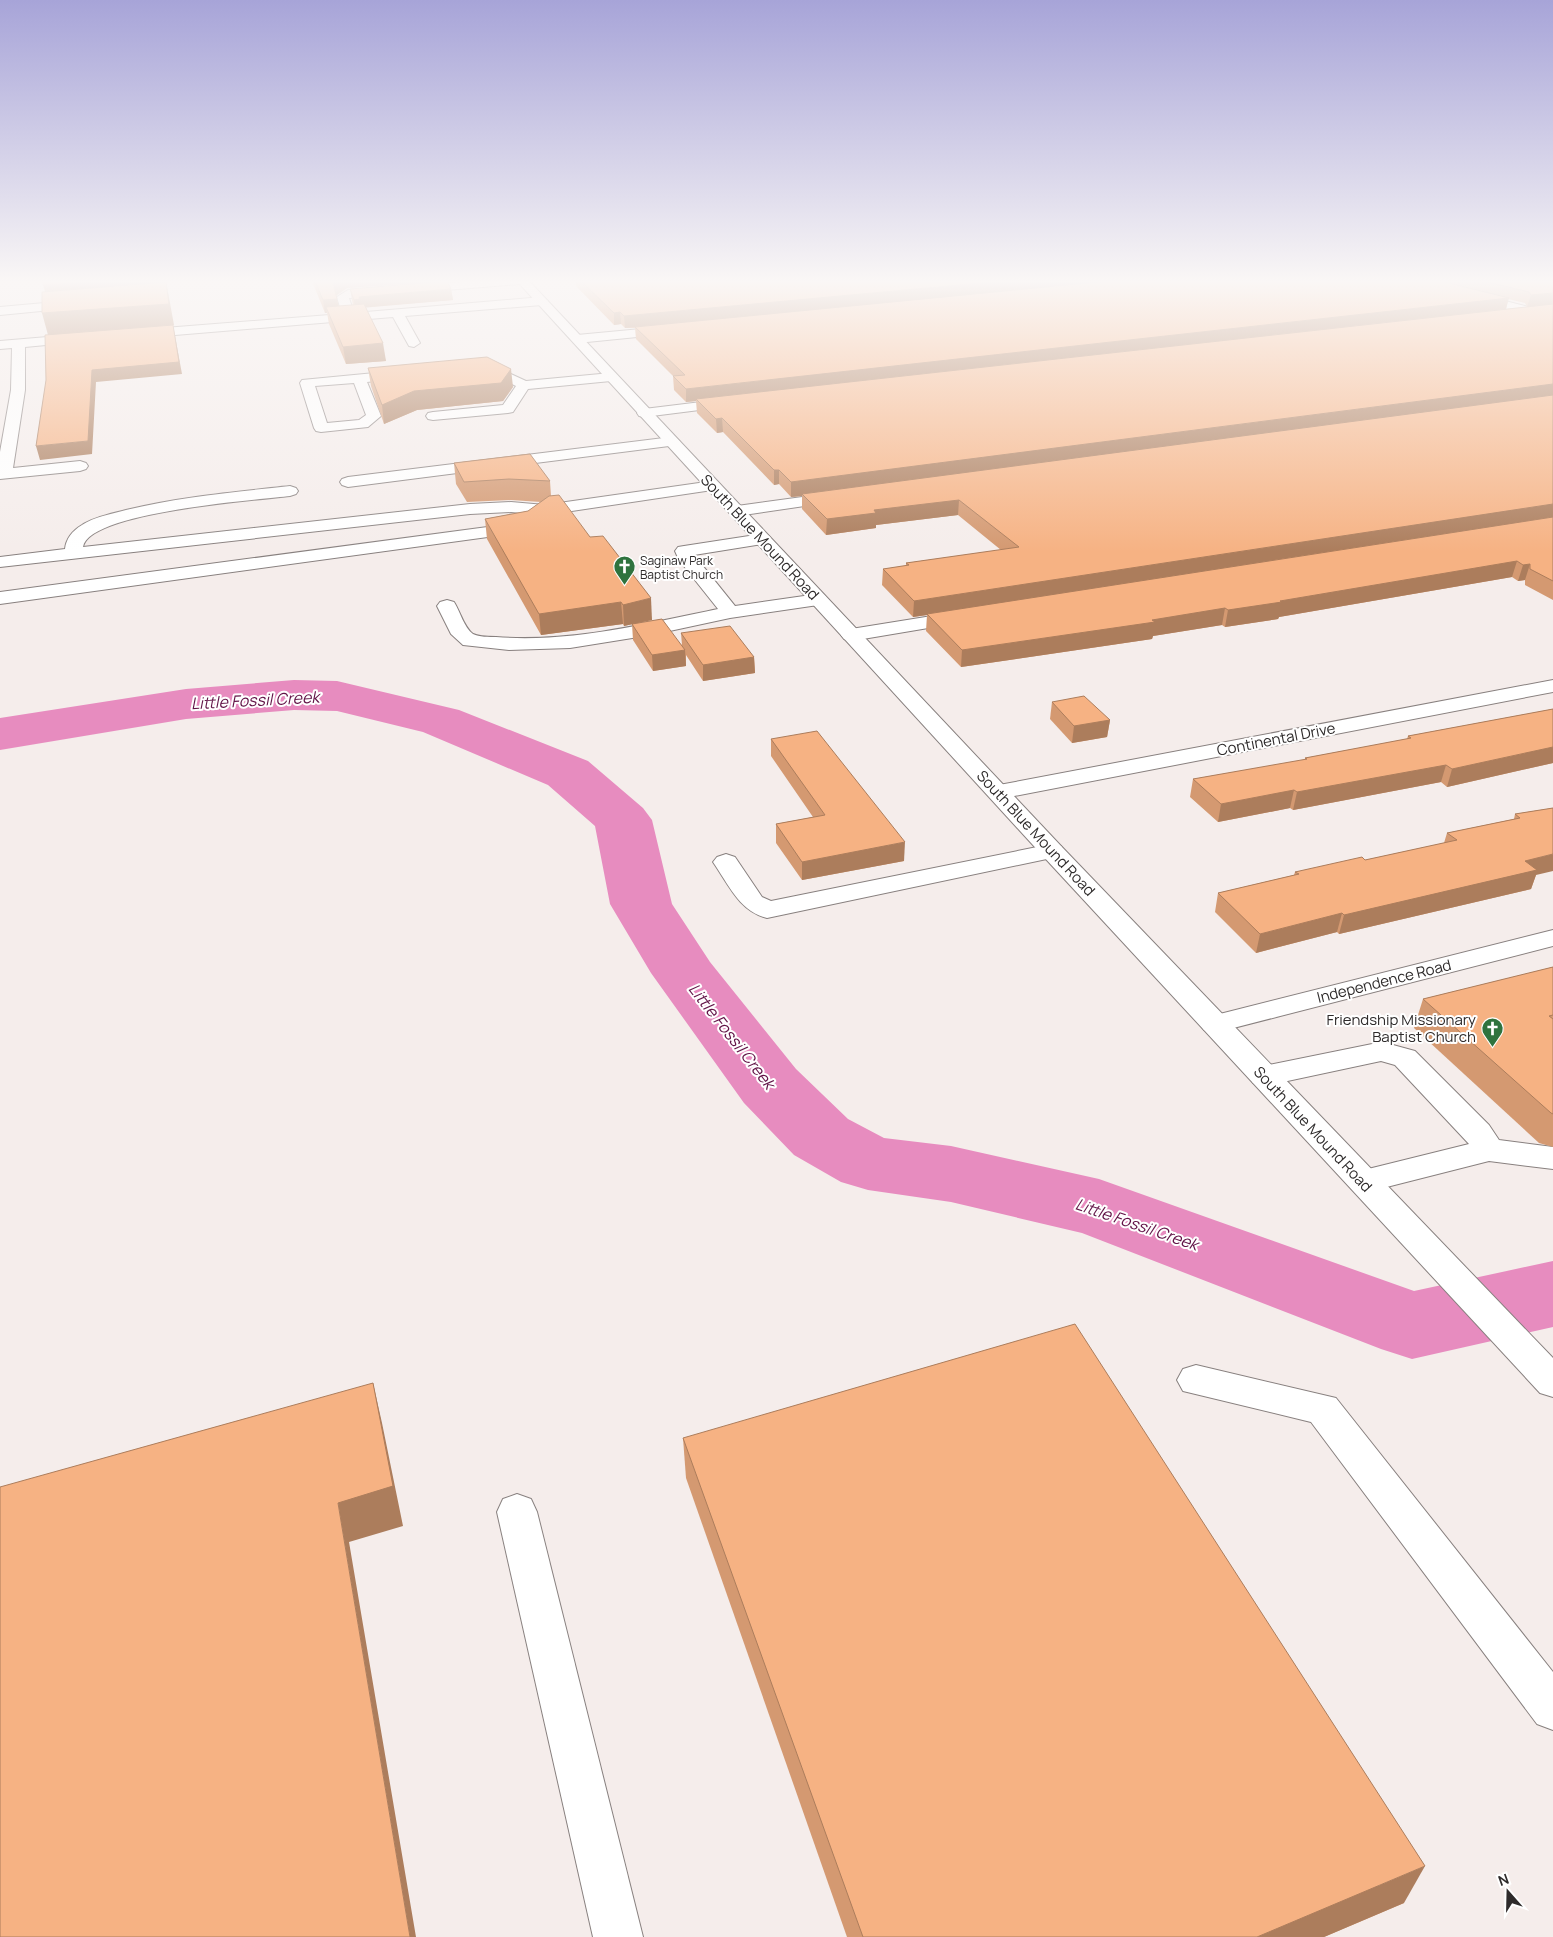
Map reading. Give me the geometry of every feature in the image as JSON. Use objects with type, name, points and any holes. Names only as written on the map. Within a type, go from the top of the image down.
[{"type":"street","points":[[18,371],[18,390],[2,474],[80,466]]},
{"type":"street","points":[[496,371],[524,385],[611,376]]},
{"type":"street","name":"South Blue Mound Road","points":[[607,371],[1052,851],[1553,1382]]},
{"type":"street","points":[[360,378],[374,416],[363,424],[321,428],[307,383],[418,372]]},
{"type":"street","points":[[433,416],[508,409],[524,385]]},
{"type":"street","points":[[644,413],[745,401]]},
{"type":"street","points":[[348,482],[672,442]]},
{"type":"street","points":[[0,562],[470,509],[511,507],[545,510],[713,486]]},
{"type":"street","points":[[73,554],[76,538],[84,531],[117,516],[290,491]]},
{"type":"street","points":[[737,511],[852,496]]},
{"type":"street","points":[[0,598],[494,532],[524,524],[545,510]]},
{"type":"street","points":[[730,612],[685,556],[684,551],[762,539]]},
{"type":"street","points":[[447,606],[461,634],[470,641],[509,644],[570,642],[651,629],[730,612],[818,600]]},
{"type":"street","points":[[851,635],[978,615]]},
{"type":"street","name":"Continental Drive","points":[[999,792],[1553,686]]},
{"type":"street","points":[[726,862],[753,902],[767,910],[1052,851]]},
{"type":"street","name":"Independence Road","points":[[1214,1024],[1553,938]]},
{"type":"street","points":[[1264,1076],[1382,1051],[1405,1058],[1478,1133],[1489,1150]]},
{"type":"street","points":[[1363,1181],[1489,1150],[1553,1158]]},
{"type":"street","points":[[1196,1380],[1323,1409],[1553,1708]]},
{"type":"street","points":[[517,1512],[618,1937]]},
{"type":"building","points":[[46,371],[92,371],[88,441],[36,446]]},
{"type":"building","points":[[369,371],[509,371],[501,383],[414,391],[382,405]]},
{"type":"building","points":[[681,371],[845,371],[686,389],[673,376],[685,375]]},
{"type":"building","points":[[945,371],[1553,371],[1553,384],[791,482],[779,470],[774,470],[722,418],[716,419],[696,399]]},
{"type":"building","points":[[1553,395],[1553,504],[914,601],[883,569],[909,565],[906,563],[1019,547],[959,500],[874,510],[876,513],[827,519],[802,494]]},
{"type":"building","points":[[530,454],[550,481],[509,479],[464,482],[454,463]]},
{"type":"building","points":[[559,495],[590,537],[603,536],[651,598],[623,605],[621,602],[539,614],[485,519],[528,511],[549,496]]},
{"type":"building","points":[[1553,517],[1553,581],[1530,569],[1530,564],[1523,565],[1517,561],[1280,601],[1282,602],[1228,610],[1225,608],[1152,620],[1155,622],[962,650],[927,614]]},
{"type":"building","points":[[662,619],[685,650],[652,655],[632,624]]},
{"type":"building","points":[[730,626],[754,657],[703,665],[681,633]]},
{"type":"building","points":[[1084,696],[1110,720],[1074,726],[1052,702]]},
{"type":"building","points":[[1553,709],[1553,747],[1452,769],[1446,765],[1221,804],[1193,779],[1307,759],[1305,758],[1411,738],[1408,736]]},
{"type":"building","points":[[817,731],[905,842],[802,862],[776,824],[825,815],[771,739]]},
{"type":"building","points":[[1553,808],[1553,854],[1525,861],[1537,870],[1344,915],[1342,913],[1260,934],[1218,893],[1299,874],[1295,872],[1362,857],[1365,860],[1457,840],[1447,833],[1520,818],[1515,814]]},
{"type":"building","points":[[1553,967],[1553,1015],[1549,1016],[1553,1019],[1553,1114],[1423,999]]},
{"type":"building","points":[[1075,1324],[1425,1866],[1257,1937],[863,1937],[683,1438]]},
{"type":"building","points":[[373,1383],[393,1486],[338,1503],[410,1937],[0,1937],[0,1487]]},
{"type":"waterway","name":"Little Fossil Creek","points":[[0,734],[186,704],[294,695],[337,696],[441,721],[568,773],[623,820],[641,904],[684,973],[770,1086],[821,1137],[868,1163],[951,1174],[1099,1208],[1412,1325],[1553,1294]]},
{"type":"place","name":"Saginaw Park Baptist Church","points":[[624,586]]},
{"type":"place","name":"Friendship Missionary Baptist Church","points":[[1492,1047]]}]
